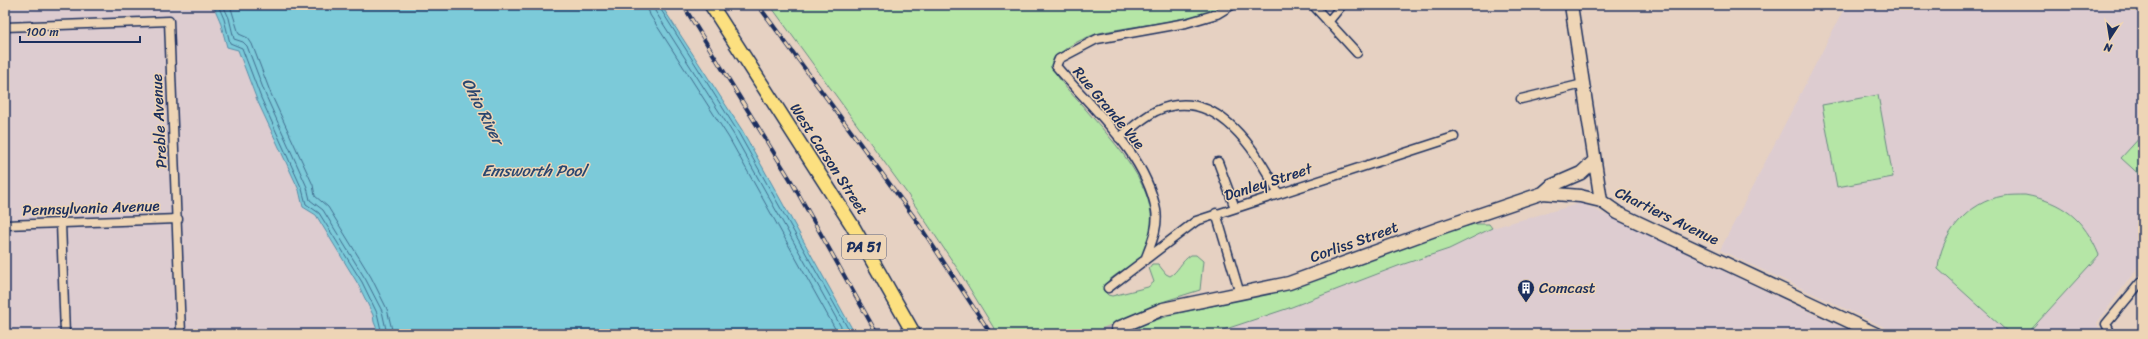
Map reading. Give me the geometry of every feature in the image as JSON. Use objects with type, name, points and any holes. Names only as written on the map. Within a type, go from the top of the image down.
[{"type":"main road","name":"West Carson Street","points":[[711,5],[852,225],[914,334]]},
{"type":"street","name":"Rue Grande Vue","points":[[1145,260],[1155,234],[1156,211],[1148,184],[1119,138],[1056,66],[1059,59],[1097,39],[1186,23],[1217,14],[1232,5]]},
{"type":"street","points":[[1313,5],[1356,53]]},
{"type":"street","points":[[1328,22],[1342,5]]},
{"type":"street","name":"Chartiers Avenue","points":[[1571,5],[1600,201],[1618,213],[1876,334]]},
{"type":"street","name":"Preble Avenue","points":[[5,27],[169,21],[182,334]]},
{"type":"street","points":[[1521,99],[1583,84]]},
{"type":"street","points":[[1119,138],[1156,111],[1183,105],[1199,107],[1215,113],[1234,128],[1264,166],[1278,193]]},
{"type":"street","name":"Danley Street","points":[[1108,288],[1196,221],[1353,168],[1375,164],[1454,137]]},
{"type":"street","points":[[1543,193],[1551,186],[1581,173],[1594,161]]},
{"type":"street","points":[[1218,162],[1235,208]]},
{"type":"street","name":"Corliss Street","points":[[1118,328],[1163,309],[1289,283],[1447,225],[1543,193],[1580,196],[1600,201]]},
{"type":"street","points":[[1216,213],[1240,294]]},
{"type":"street","name":"Pennsylvania Avenue","points":[[5,225],[178,220]]},
{"type":"street","points":[[61,223],[65,334]]},
{"type":"street","points":[[2111,334],[2106,324],[2141,284]]},
{"type":"shaded area","points":[[5,5],[213,5],[220,21],[227,47],[238,50],[257,100],[299,190],[299,195],[316,215],[358,284],[374,315],[374,322],[379,334],[5,334]]},
{"type":"shaded area","points":[[1846,5],[2143,5],[2143,260],[2097,323],[2101,334],[1899,334],[1720,250]]},
{"type":"shaded area","points":[[1581,203],[1855,334],[1211,334],[1289,308],[1398,266],[1449,249],[1492,228]]},
{"type":"green space","points":[[770,5],[1220,5],[1215,10],[1202,14],[1096,34],[1069,46],[1060,53],[1054,62],[1053,66],[1062,82],[1124,155],[1138,177],[1149,203],[1151,230],[1143,254],[1135,262],[1112,277],[1104,286],[1103,290],[1108,295],[1112,296],[1148,287],[1154,282],[1149,268],[1152,264],[1158,264],[1166,274],[1170,276],[1191,255],[1196,255],[1203,261],[1200,290],[1165,301],[1135,315],[1125,330],[1175,314],[1284,290],[1459,228],[1475,224],[1489,224],[1492,228],[1449,249],[1398,266],[1289,308],[1211,334],[1000,334],[995,330],[959,271],[906,192]]},
{"type":"green space","points":[[1878,95],[1893,177],[1837,187],[1822,105]]},
{"type":"green space","points":[[2143,134],[2143,178],[2121,158]]},
{"type":"green space","points":[[2011,195],[2025,195],[2050,202],[2071,214],[2086,231],[2099,255],[2027,334],[2010,334],[1938,269],[1944,244],[1958,222],[1968,213],[1978,205],[1990,199]]},
{"type":"water","name":"Emsworth Pool","points":[[213,5],[661,5],[742,130],[855,334],[379,334],[373,315],[358,284],[316,215],[303,207],[299,190],[257,100],[238,50],[227,47],[220,21]]},
{"type":"tunnel","points":[[1103,334],[1118,328]]},
{"type":"railway","points":[[683,5],[790,179],[877,334]]},
{"type":"railway","points":[[758,5],[914,217],[991,334]]},
{"type":"place","name":"Comcast","points":[[1526,303]]},
{"type":"water label","name":"Ohio River","points":[[483,111]]}]
